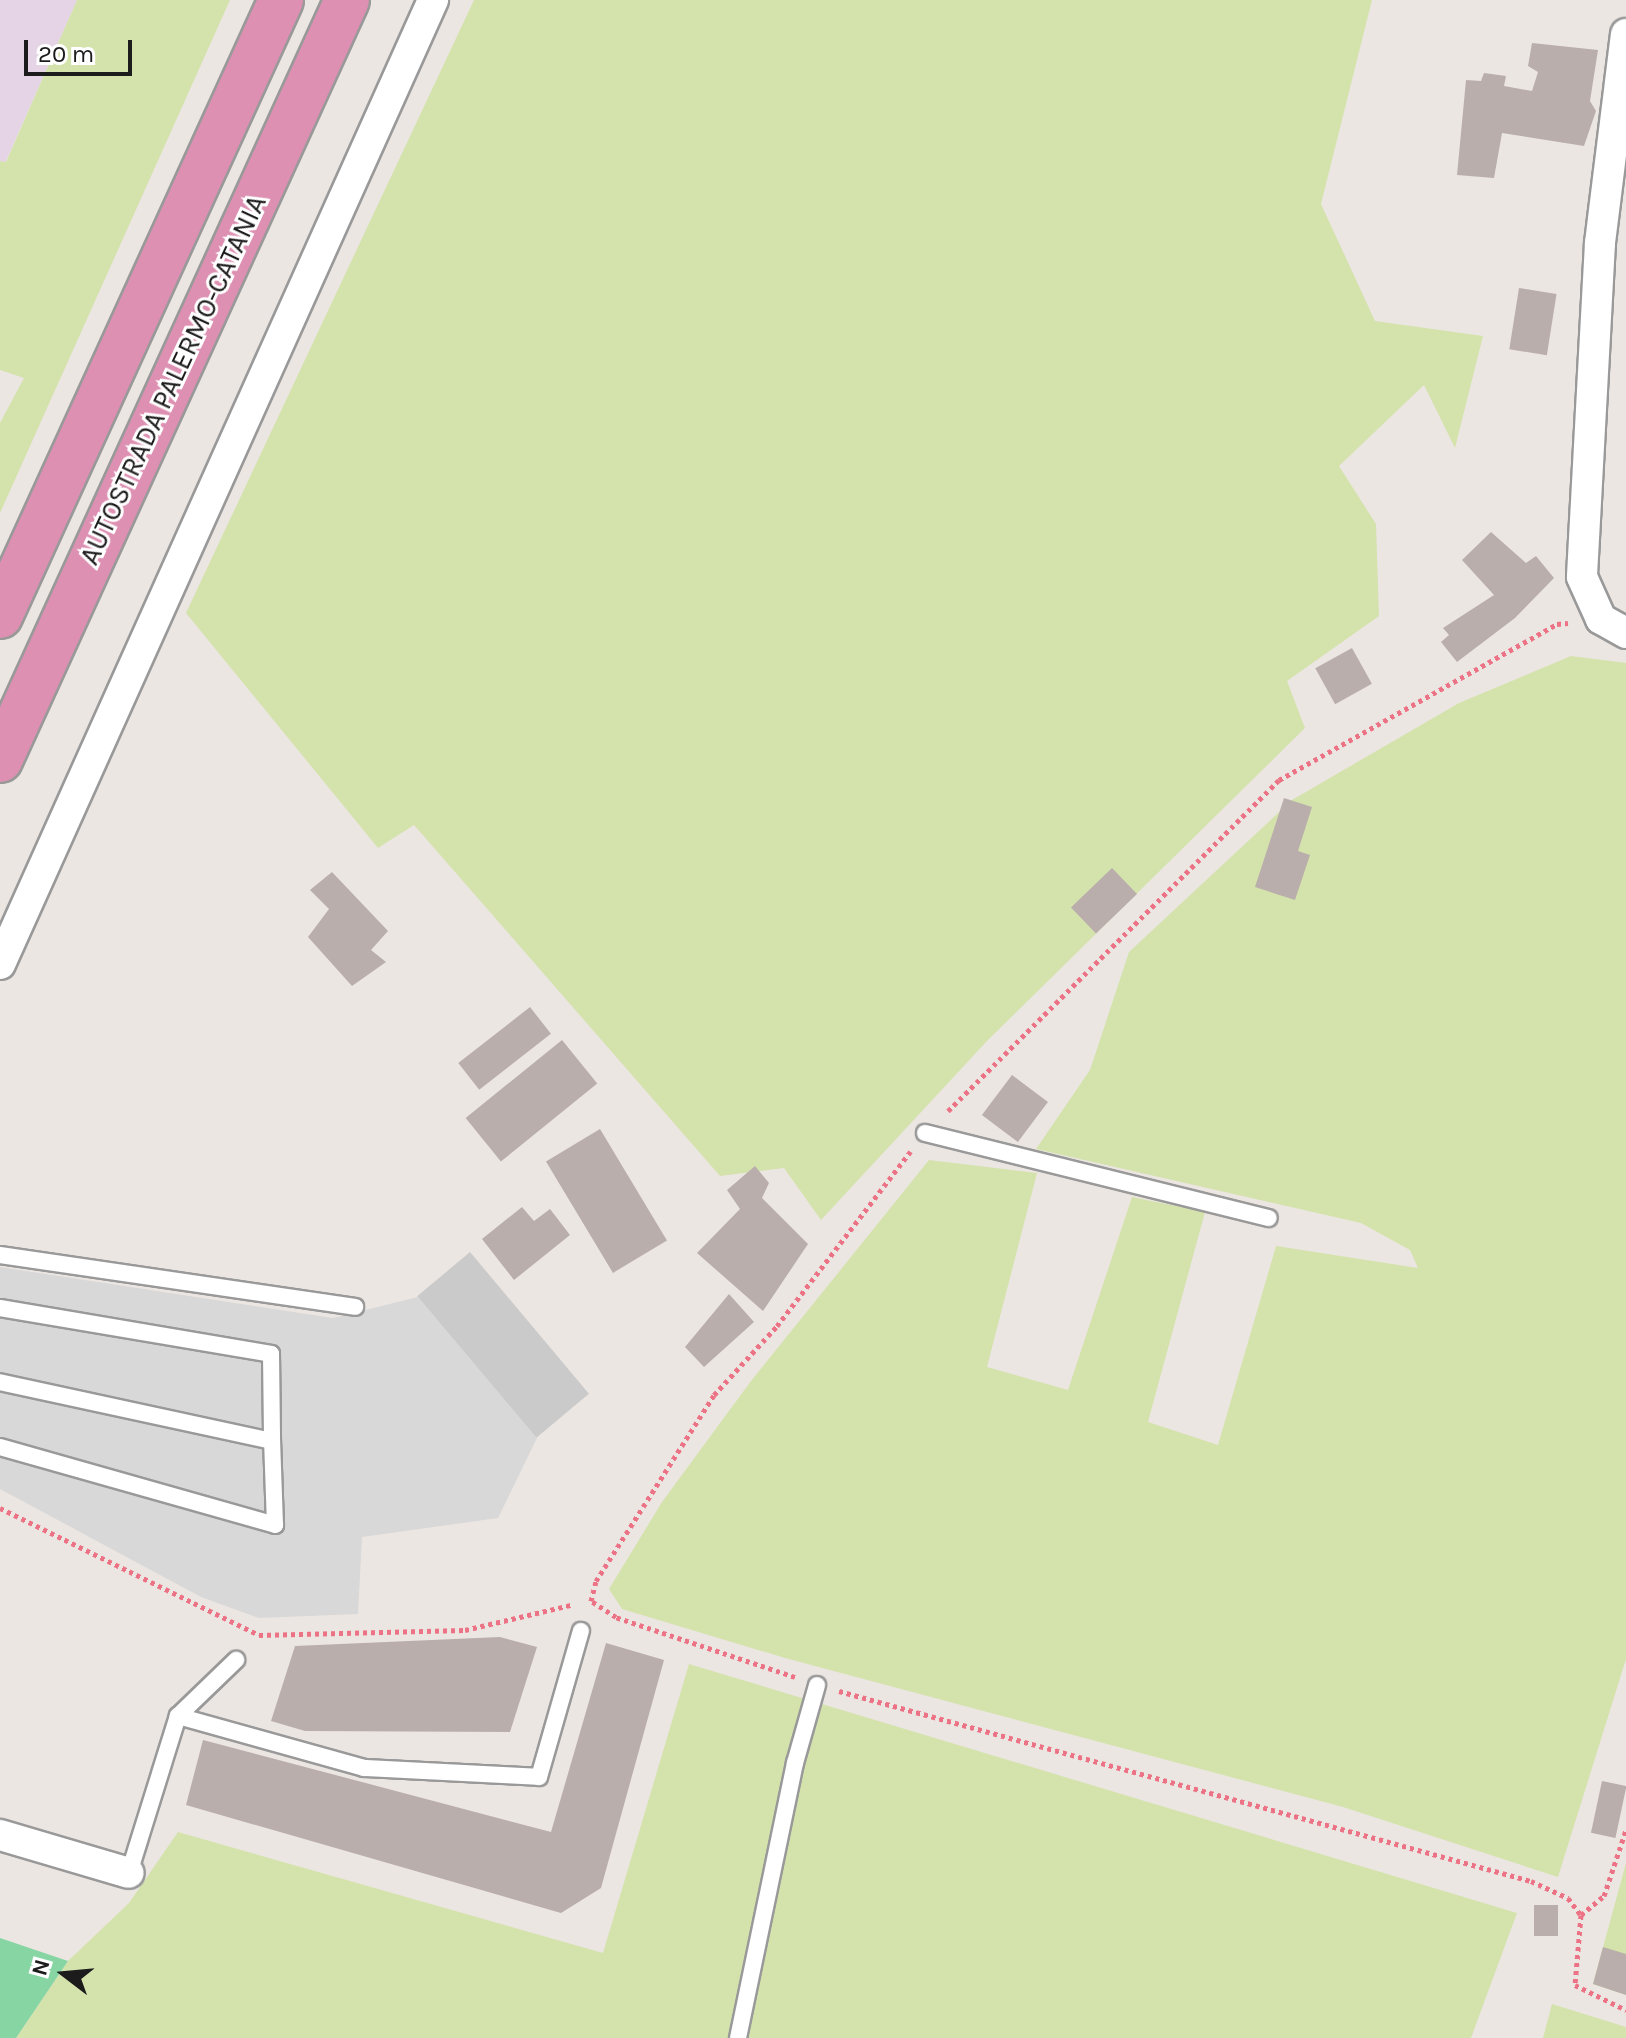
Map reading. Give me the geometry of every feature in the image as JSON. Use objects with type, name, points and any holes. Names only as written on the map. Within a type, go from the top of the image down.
[{"type":"highway","name":"AUTOSTRADA PALERMO-CATANIA","points":[[0,616],[281,0]]},
{"type":"highway","name":"AUTOSTRADA PALERMO-CATANIA","points":[[0,760],[347,0]]},
{"type":"street","points":[[0,964],[433,0]]},
{"type":"street","points":[[1614,626],[1582,577],[1613,247],[1626,34]]},
{"type":"street","points":[[0,1835],[129,1873]]},
{"type":"lane","points":[[925,1133],[1269,1218]]},
{"type":"lane","points":[[0,1255],[355,1307]]},
{"type":"lane","points":[[0,1308],[271,1354],[275,1525],[0,1447]]},
{"type":"lane","points":[[0,1382],[272,1441]]},
{"type":"lane","points":[[178,1716],[364,1768],[539,1777],[581,1631]]},
{"type":"lane","points":[[129,1873],[178,1716],[236,1660]]},
{"type":"lane","points":[[738,2038],[795,1763],[817,1685]]},
{"type":"path","points":[[591,1601],[596,1581],[714,1395],[777,1326],[925,1133],[1279,780],[1557,624],[1614,626]]},
{"type":"path","points":[[0,1508],[259,1635],[465,1630],[591,1601],[616,1617],[817,1685],[1138,1777],[1477,1865],[1568,1898],[1581,1915],[1575,1985],[1626,2010]]},
{"type":"path","points":[[1581,1915],[1604,1896],[1626,1830]]},
{"type":"shaded area","points":[[0,0],[77,0],[5,163],[0,161]]},
{"type":"shaded area","points":[[470,1252],[589,1394],[536,1438],[417,1296]]},
{"type":"shaded area","points":[[0,1267],[333,1318],[418,1297],[537,1438],[498,1518],[362,1537],[358,1614],[259,1618],[201,1597],[0,1489]]},
{"type":"green space","points":[[77,0],[230,0],[0,513],[0,423],[24,378],[0,370],[0,161],[6,162]]},
{"type":"green space","points":[[474,0],[1372,0],[1321,204],[1375,321],[1483,336],[1455,448],[1424,385],[1339,466],[1376,524],[1379,616],[1287,681],[1305,728],[987,1041],[821,1220],[784,1168],[720,1176],[414,825],[378,848],[186,613]]},
{"type":"green space","points":[[1571,656],[1626,663],[1626,1659],[1558,1877],[1343,1807],[785,1658],[622,1609],[609,1589],[662,1502],[751,1381],[929,1160],[1037,1173],[987,1367],[1068,1390],[1132,1197],[1205,1212],[1148,1422],[1218,1445],[1276,1246],[1418,1268],[1410,1250],[1361,1223],[1036,1149],[1090,1070],[1129,952],[1292,800],[1459,703]]},
{"type":"green space","points":[[689,1664],[1517,1913],[1471,2038],[16,2038],[68,1961],[129,1903],[178,1832],[603,1953]]},
{"type":"green space","points":[[1626,1863],[1626,1995],[1593,1984]]},
{"type":"green space","points":[[0,1938],[68,1961],[16,2038],[0,2038]]},
{"type":"green space","points":[[1552,2004],[1626,2027],[1626,2038],[1543,2038]]},
{"type":"building","points":[[1532,43],[1598,50],[1590,101],[1596,111],[1584,146],[1502,133],[1494,178],[1457,175],[1466,80],[1481,81],[1484,73],[1506,76],[1504,86],[1532,91],[1538,72],[1528,66]]},
{"type":"building","points":[[1519,288],[1557,294],[1547,355],[1509,349]]},
{"type":"building","points":[[1491,532],[1526,563],[1536,556],[1554,578],[1515,618],[1457,662],[1441,642],[1449,635],[1443,628],[1494,595],[1462,560]]},
{"type":"building","points":[[1352,648],[1372,684],[1335,704],[1315,668]]},
{"type":"building","points":[[1284,798],[1312,807],[1298,851],[1310,855],[1295,900],[1255,887]]},
{"type":"building","points":[[1112,868],[1137,894],[1096,933],[1071,908]]},
{"type":"building","points":[[332,872],[388,931],[371,950],[386,962],[352,986],[308,937],[329,909],[310,890]]},
{"type":"building","points":[[530,1007],[551,1034],[479,1090],[458,1063]]},
{"type":"building","points":[[562,1040],[597,1084],[501,1162],[466,1118]]},
{"type":"building","points":[[1012,1075],[1048,1102],[1018,1142],[982,1115]]},
{"type":"building","points":[[600,1129],[667,1240],[613,1273],[546,1161]]},
{"type":"building","points":[[755,1166],[769,1183],[762,1198],[808,1244],[763,1311],[697,1253],[740,1209],[727,1190]]},
{"type":"building","points":[[522,1207],[534,1221],[550,1209],[570,1235],[514,1280],[482,1239]]},
{"type":"building","points":[[729,1294],[754,1322],[704,1367],[685,1347]]},
{"type":"building","points":[[500,1637],[537,1647],[510,1732],[305,1731],[271,1721],[295,1646]]},
{"type":"building","points":[[606,1643],[664,1660],[601,1888],[561,1913],[186,1805],[203,1740],[551,1832]]},
{"type":"building","points":[[1602,1781],[1626,1786],[1615,1838],[1591,1833]]},
{"type":"building","points":[[1534,1905],[1558,1905],[1558,1936],[1534,1936]]},
{"type":"building","points":[[1603,1947],[1626,1954],[1626,1995],[1593,1984]]}]
